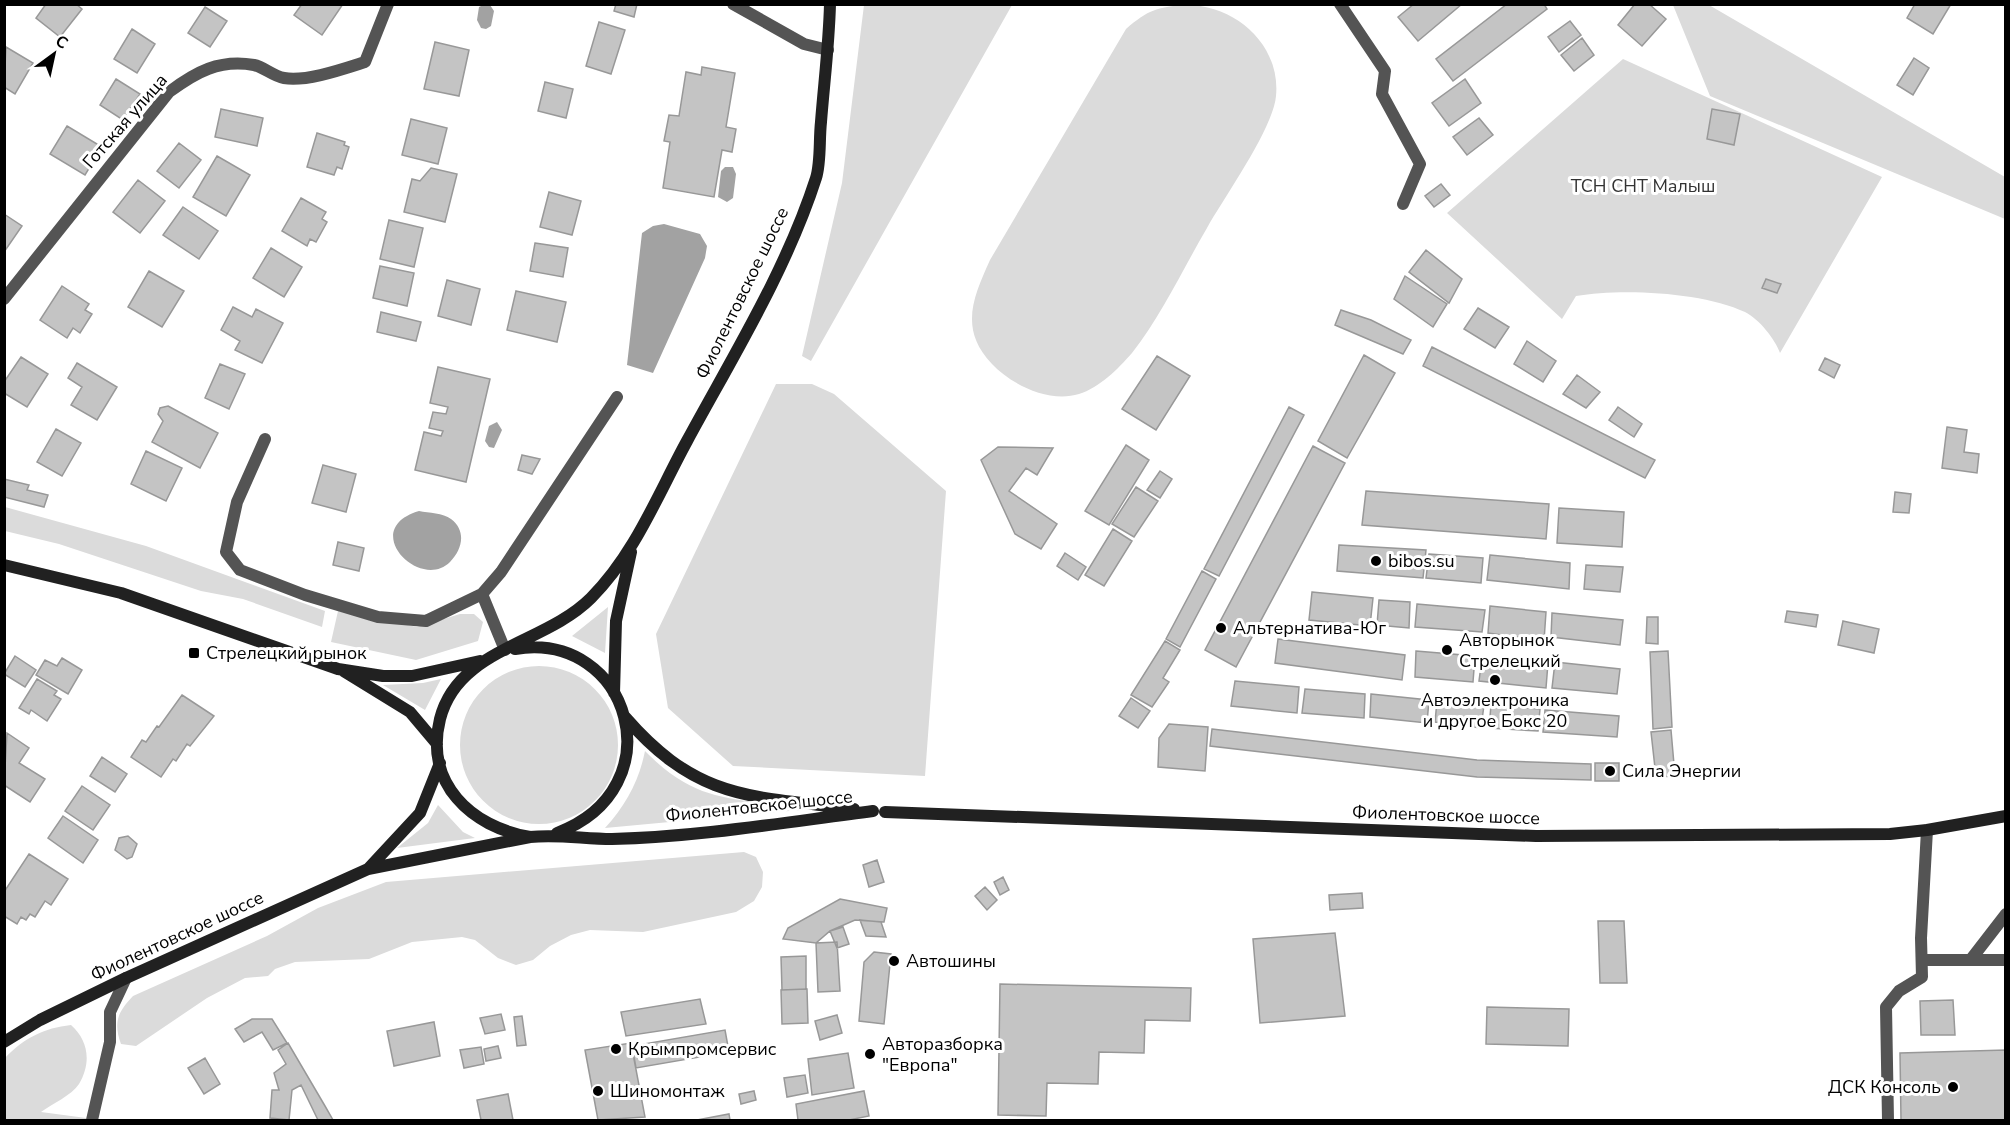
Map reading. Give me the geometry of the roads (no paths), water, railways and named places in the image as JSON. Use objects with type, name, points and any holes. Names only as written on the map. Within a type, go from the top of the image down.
[{"type":"main road","name":"Фиолентовское шоссе","points":[[530,837],[505,833],[482,822],[463,806],[448,786],[440,763],[437,744],[440,719],[449,696],[464,675],[483,660],[556,626],[575,613],[594,596],[633,546],[772,280],[817,176],[830,4]]},
{"type":"main road","name":"Фиолентовское шоссе","points":[[614,693],[616,621],[633,546]]},
{"type":"main road","points":[[4,565],[121,593],[338,669],[383,676],[412,676],[483,660]]},
{"type":"main road","name":"Фиолентовское шоссе","points":[[505,650],[530,646],[547,648],[579,658],[599,673],[614,693],[624,716],[628,741],[625,767],[615,790],[599,811],[578,826],[554,835]]},
{"type":"main road","points":[[338,669],[410,712],[437,744]]},
{"type":"main road","name":"Фиолентовское шоссе","points":[[4,1042],[40,1020],[126,978],[368,869],[530,837],[554,835],[611,839],[699,832],[873,811],[742,795],[713,786],[687,773],[656,751],[624,716]]},
{"type":"main road","name":"Фиолентовское шоссе","points":[[368,869],[420,813],[440,763]]},
{"type":"main road","name":"Фиолентовское шоссе","points":[[885,812],[1536,836],[1890,834],[2006,816]]},
{"type":"street","name":"Готская улица","points":[[4,299],[169,92],[196,72],[215,64],[254,65],[284,78],[331,74],[365,62],[387,4]]},
{"type":"street","points":[[733,4],[804,44],[828,50]]},
{"type":"street","points":[[1340,4],[1385,71],[1382,94],[1420,164],[1403,204]]},
{"type":"street","points":[[265,439],[237,502],[226,552],[240,570],[304,595],[378,616],[426,621],[482,594],[501,572],[617,397]]},
{"type":"street","points":[[482,594],[505,650]]},
{"type":"street","points":[[1888,1120],[1886,1007],[1899,991],[1922,977],[1927,830]]},
{"type":"street","points":[[1972,958],[2006,914]]},
{"type":"street","points":[[1922,960],[1972,958],[2006,960]]},
{"type":"street","points":[[92,1120],[110,1042],[110,1012],[126,978]]},
{"type":"place","name":"bibos.su","points":[[1376,561]]},
{"type":"place","name":"Альтернатива-Юг","points":[[1221,628]]},
{"type":"place","name":"Авторынок Стрелецкий","points":[[1447,650]]},
{"type":"place","name":"Стрелецкий рынок","points":[[194,653]]},
{"type":"place","name":"Автоэлектроника и другое Бокс 20","points":[[1495,680]]},
{"type":"place","name":"Сила Энергии","points":[[1610,771]]},
{"type":"place","name":"Автошины","points":[[894,961]]},
{"type":"place","name":"Крымпромсервис","points":[[616,1049]]},
{"type":"place","name":"Авторазборка \"Европа\"","points":[[870,1054]]},
{"type":"place","name":"ДСК Консоль","points":[[1953,1087]]},
{"type":"place","name":"Шиномонтаж","points":[[598,1091]]},
{"type":"park label","name":"ТСН СНТ Малыш","points":[[1643,186]]}]
